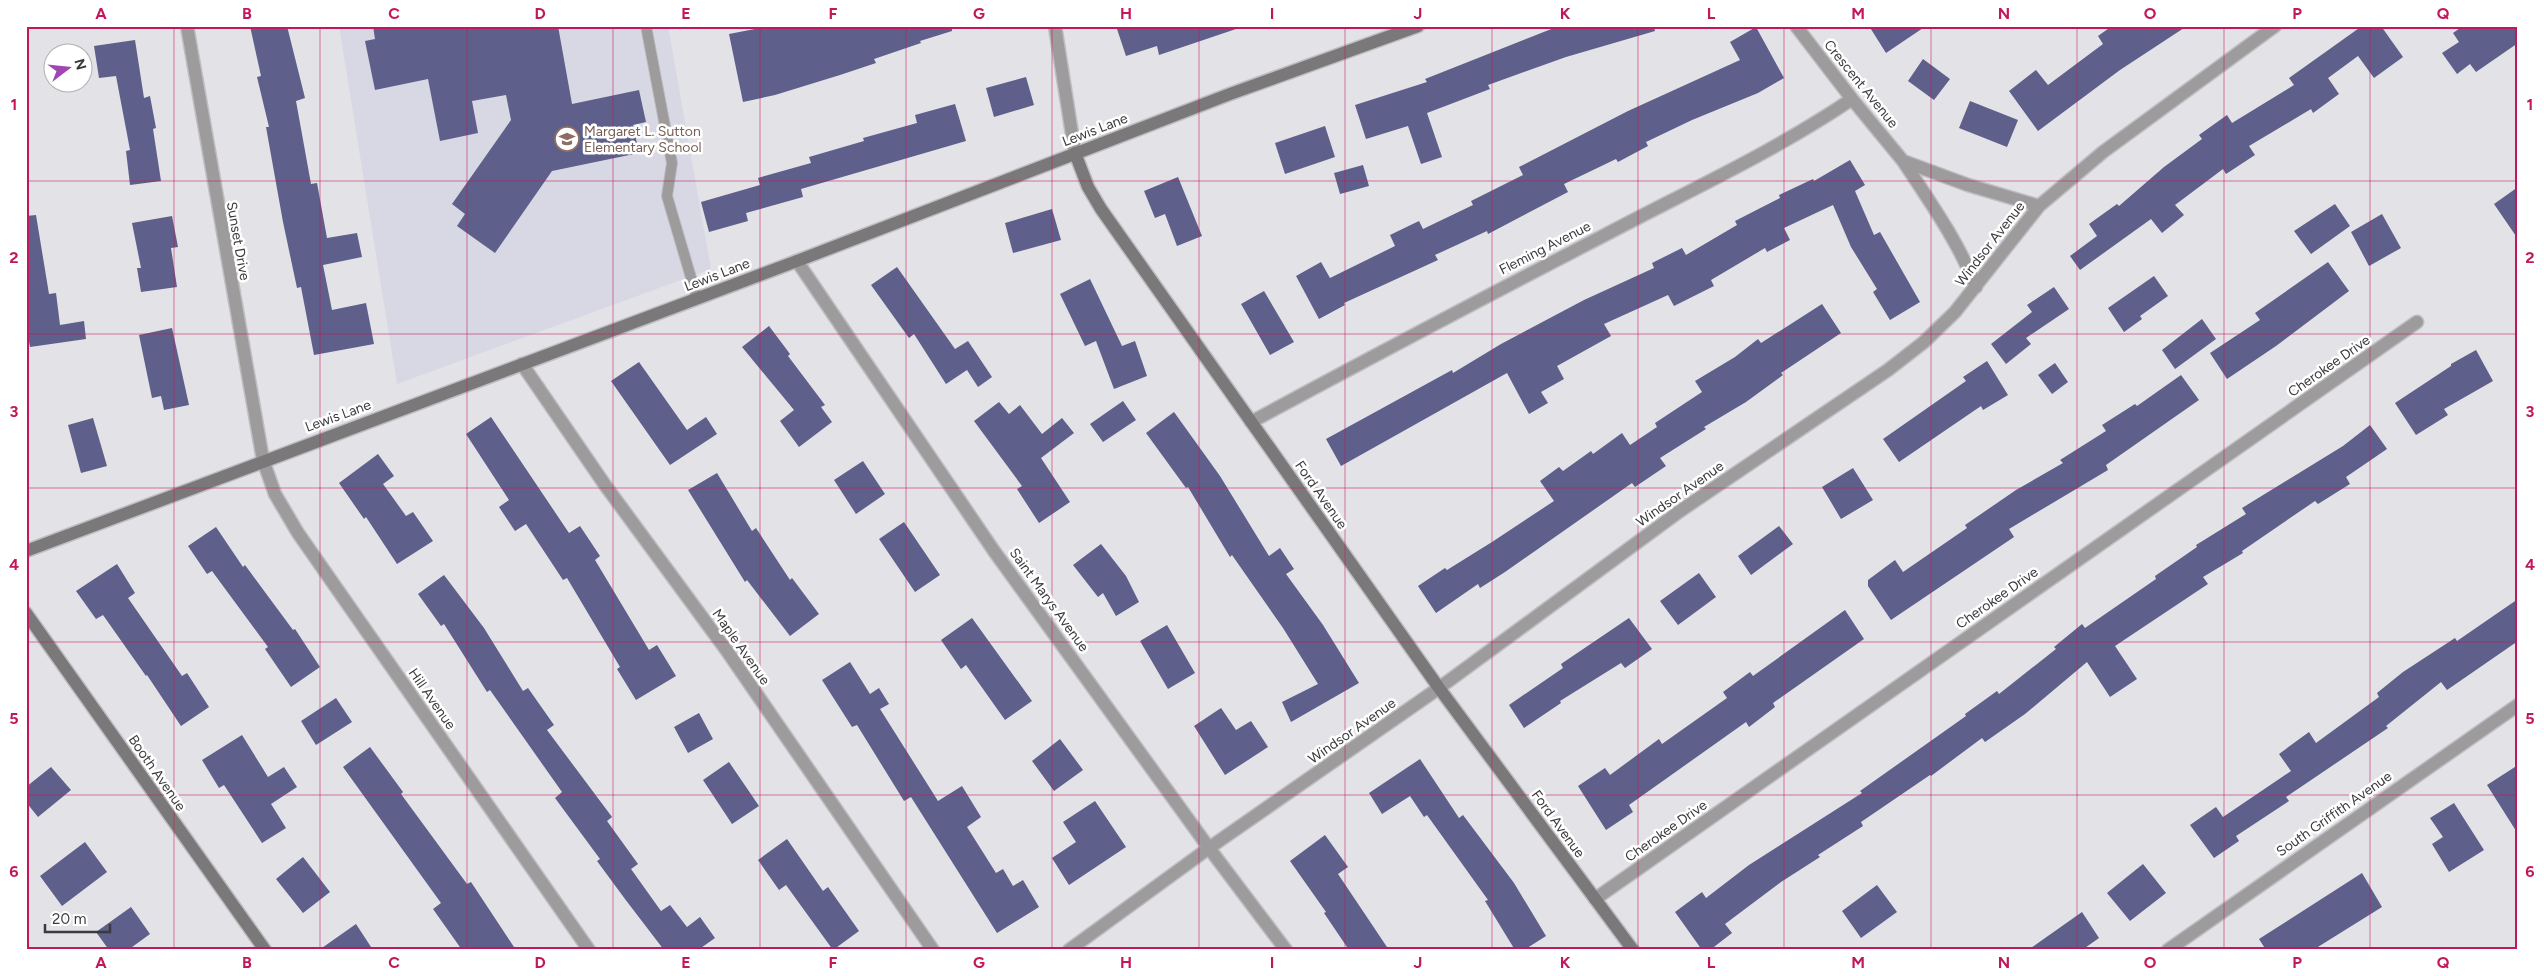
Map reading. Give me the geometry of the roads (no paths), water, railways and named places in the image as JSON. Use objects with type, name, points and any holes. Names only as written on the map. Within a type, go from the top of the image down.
[{"type":"street","name":"Sunset Drive","points":[[187,26],[263,460]]},
{"type":"street","name":"Ford Avenue","points":[[1055,26],[1075,153],[1088,187],[1101,208],[1439,688],[1633,950]]},
{"type":"street","name":"Lewis Lane","points":[[26,551],[263,460],[797,261],[1230,94],[1418,26]]},
{"type":"street","name":"Crescent Avenue","points":[[1796,26],[1903,161],[1947,227],[1976,287]]},
{"type":"street","name":"Windsor Avenue","points":[[1069,950],[1209,848],[1439,688],[1680,511],[1888,370],[1955,312],[2038,206],[2103,152],[2275,26]]},
{"type":"street","name":"Fleming Avenue","points":[[1251,422],[1472,303],[1744,162],[1823,118],[1852,99]]},
{"type":"street","points":[[1903,161],[1968,185],[2038,206]]},
{"type":"street","name":"Saint Marys Avenue","points":[[797,261],[994,551],[1209,848],[1286,950]]},
{"type":"street","name":"Cherokee Drive","points":[[1595,899],[2417,322]]},
{"type":"street","name":"Maple Avenue","points":[[522,364],[604,484],[727,651],[933,950]]},
{"type":"street","name":"Hill Avenue","points":[[263,460],[275,494],[298,533],[589,950]]},
{"type":"street","name":"Booth Avenue","points":[[26,613],[265,950]]},
{"type":"street","name":"South Griffith Avenue","points":[[2168,950],[2518,705]]},
{"type":"lane","points":[[646,26],[672,163],[668,196],[697,298]]},
{"type":"place","name":"Margaret L. Sutton Elementary School","points":[[567,139]]}]
